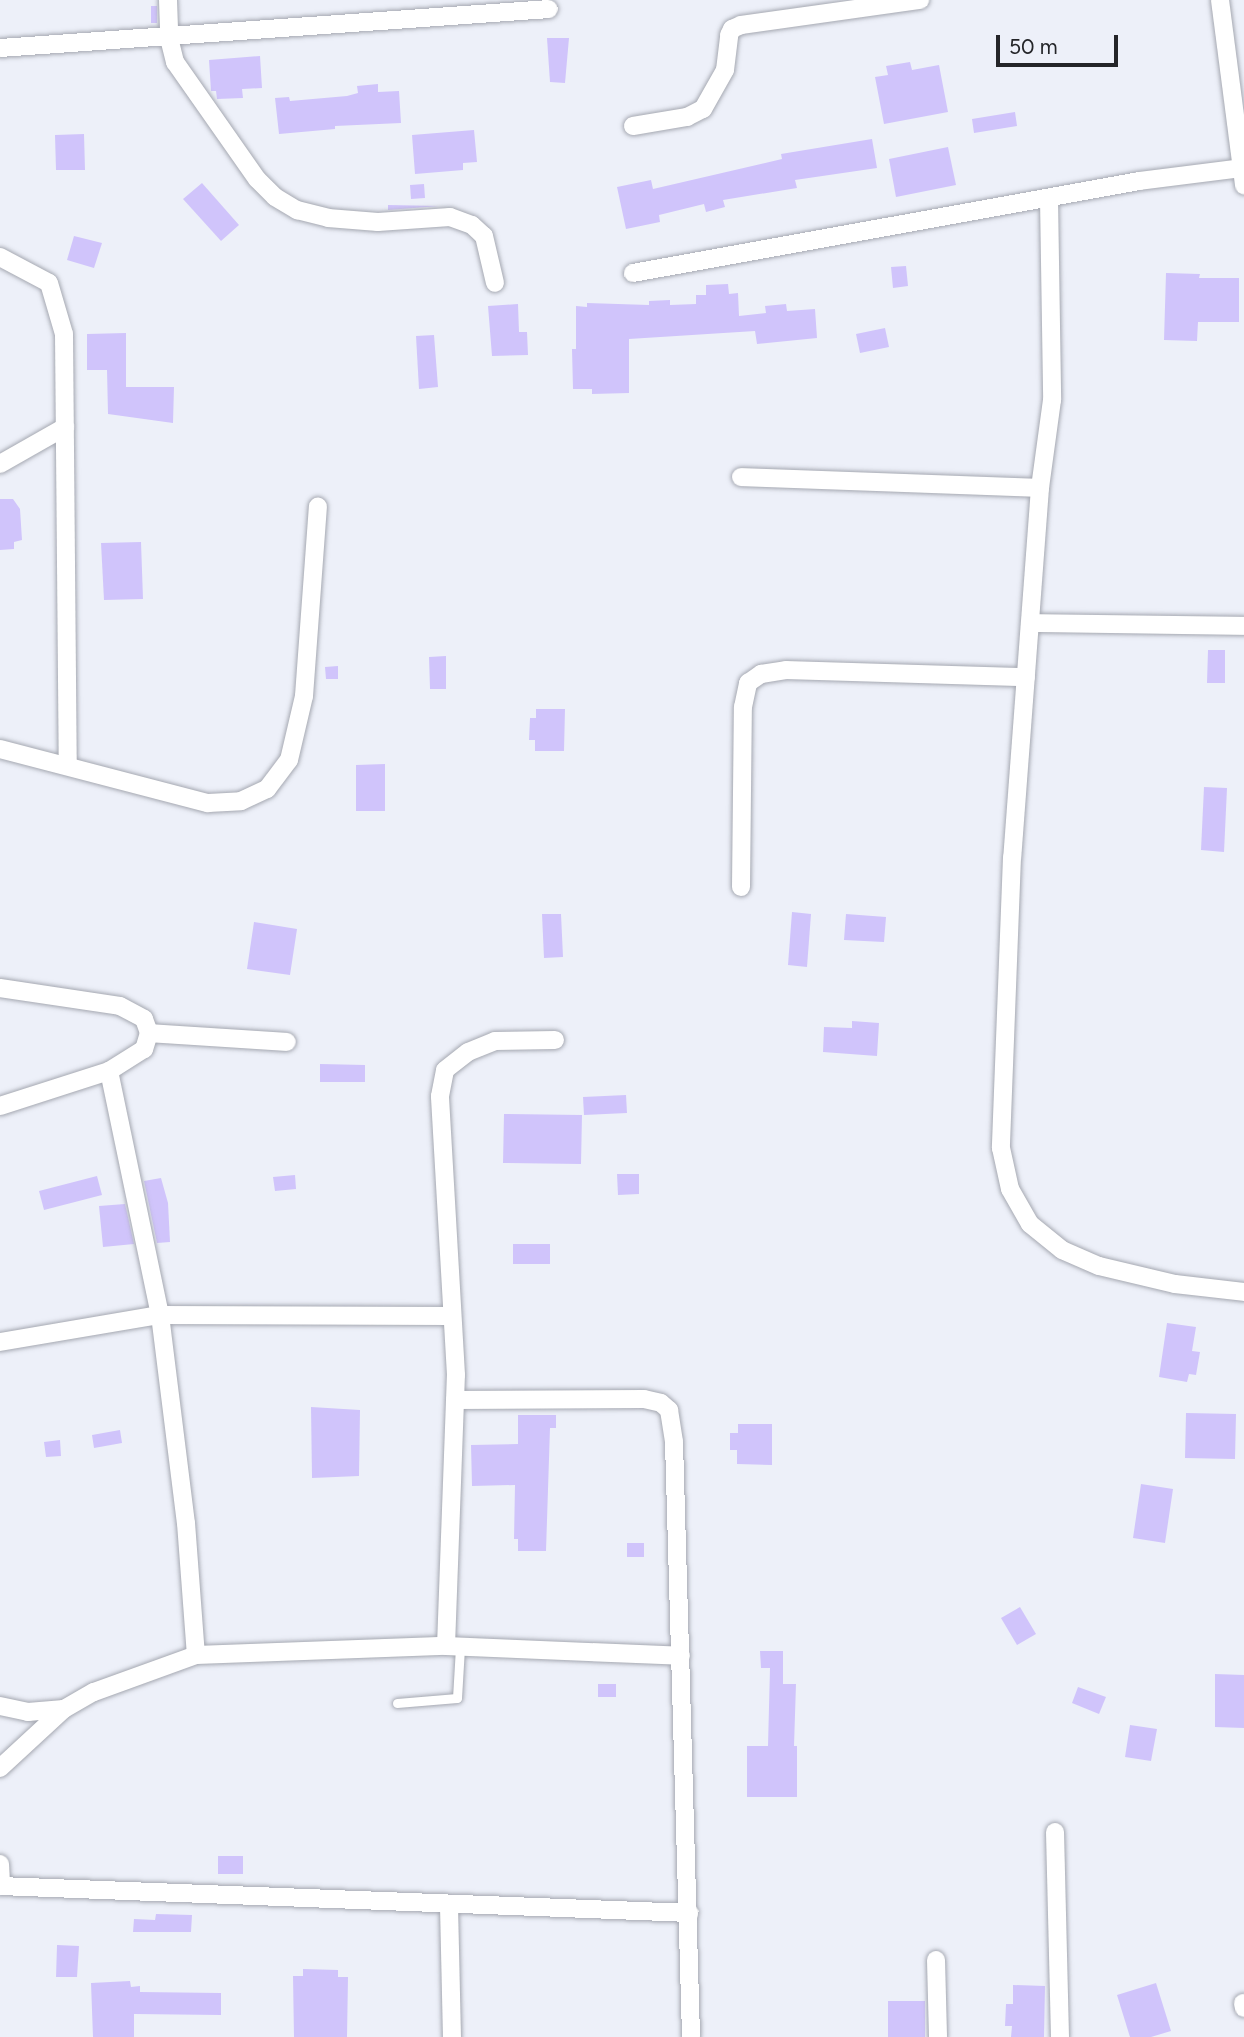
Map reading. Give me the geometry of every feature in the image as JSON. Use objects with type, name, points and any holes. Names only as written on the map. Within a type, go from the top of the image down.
[{"type":"street","points":[[168,0],[169,38],[175,62],[257,179],[275,197],[297,210],[328,218],[378,222],[450,217],[472,225],[484,236],[495,283]]},
{"type":"street","points":[[633,127],[687,117],[703,109],[725,71],[729,35],[732,29],[741,25],[920,0]]},
{"type":"street","points":[[633,273],[1139,181],[1243,177],[1238,85],[1220,0]]},
{"type":"street","points":[[0,48],[549,9]]},
{"type":"street","points":[[1049,198],[1052,400],[1040,488],[1012,857],[1001,1148],[1010,1189],[1030,1224],[1062,1250],[1099,1266],[1175,1284],[1244,1292]]},
{"type":"street","points":[[0,257],[49,283],[64,334],[68,766]]},
{"type":"street","points":[[0,464],[65,427]]},
{"type":"street","points":[[741,477],[1040,488]]},
{"type":"street","points":[[0,749],[208,803],[241,801],[267,789],[289,760],[304,696],[318,506]]},
{"type":"street","points":[[1030,623],[1244,626]]},
{"type":"street","points":[[741,887],[743,707],[748,683],[761,674],[786,670],[1026,677]]},
{"type":"street","points":[[0,988],[120,1006],[144,1019],[149,1033],[144,1049],[109,1071],[0,1106]]},
{"type":"street","points":[[149,1033],[287,1042]]},
{"type":"street","points":[[453,1647],[455,1400],[440,1096],[445,1070],[468,1052],[495,1041],[555,1040]]},
{"type":"street","points":[[109,1071],[160,1315],[186,1523],[196,1655]]},
{"type":"street","points":[[0,1342],[160,1315],[451,1316]]},
{"type":"street","points":[[455,1400],[644,1399],[661,1403],[668,1410],[674,1442],[691,2037]]},
{"type":"street","points":[[0,1768],[64,1709],[94,1692],[196,1655],[453,1647],[681,1656]]},
{"type":"street","points":[[0,1706],[29,1712],[64,1709]]},
{"type":"street","points":[[1055,1832],[1060,2037]]},
{"type":"street","points":[[0,1864],[1,1886],[449,1906],[689,1913]]},
{"type":"street","points":[[449,1906],[452,2037]]},
{"type":"street","points":[[936,1960],[938,2037]]},
{"type":"lane","points":[[397,1703],[457,1698],[453,1647]]},
{"type":"building","points":[[151,6],[157,6],[157,23],[151,23]]},
{"type":"building","points":[[547,38],[569,38],[565,83],[550,82]]},
{"type":"building","points":[[260,56],[262,88],[242,89],[243,98],[217,99],[216,91],[211,91],[209,60]]},
{"type":"building","points":[[910,62],[912,70],[939,65],[948,112],[884,124],[875,77],[888,75],[886,66]]},
{"type":"building","points":[[378,84],[378,92],[399,91],[401,123],[335,126],[335,129],[279,134],[275,98],[289,97],[290,101],[347,96],[358,93],[357,86]]},
{"type":"building","points":[[1015,112],[1017,126],[974,133],[972,119]]},
{"type":"building","points":[[474,130],[477,162],[463,163],[463,170],[415,174],[412,135]]},
{"type":"building","points":[[84,134],[85,170],[56,170],[55,135]]},
{"type":"building","points":[[872,139],[877,168],[795,180],[797,188],[723,200],[725,207],[706,212],[704,204],[659,215],[660,222],[626,229],[617,187],[651,180],[653,189],[782,159],[781,154]]},
{"type":"building","points":[[948,147],[956,185],[896,197],[889,159]]},
{"type":"building","points":[[202,183],[239,225],[221,241],[183,199]]},
{"type":"building","points":[[424,184],[425,198],[411,199],[410,185]]},
{"type":"building","points":[[388,205],[439,206],[388,210]]},
{"type":"building","points":[[74,236],[102,243],[94,268],[67,260]]},
{"type":"building","points":[[906,266],[908,286],[893,288],[891,267]]},
{"type":"building","points":[[1166,273],[1200,274],[1199,278],[1239,278],[1239,322],[1198,322],[1197,341],[1164,340]]},
{"type":"building","points":[[728,284],[729,294],[738,293],[739,316],[766,313],[765,306],[786,304],[787,311],[815,309],[817,338],[757,344],[755,331],[629,339],[629,393],[592,394],[592,389],[573,389],[572,349],[576,349],[576,306],[587,307],[587,303],[649,305],[649,301],[670,300],[670,305],[696,304],[696,295],[706,295],[706,285]]},
{"type":"building","points":[[518,304],[519,332],[527,332],[528,355],[492,356],[488,306]]},
{"type":"building","points":[[885,328],[889,347],[860,353],[856,334]]},
{"type":"building","points":[[126,333],[126,387],[174,387],[173,423],[108,414],[107,370],[87,370],[87,334]]},
{"type":"building","points":[[434,335],[438,387],[419,389],[416,336]]},
{"type":"building","points":[[0,499],[13,499],[20,509],[22,540],[14,542],[14,549],[0,550]]},
{"type":"building","points":[[141,542],[143,599],[104,600],[101,543]]},
{"type":"building","points":[[1208,650],[1225,650],[1225,683],[1207,683]]},
{"type":"building","points":[[446,656],[446,689],[430,689],[429,657]]},
{"type":"building","points":[[338,666],[338,679],[326,679],[325,667]]},
{"type":"building","points":[[536,709],[565,709],[564,751],[535,751],[535,740],[529,740],[530,718],[536,718]]},
{"type":"building","points":[[385,764],[385,811],[356,811],[356,765]]},
{"type":"building","points":[[1204,787],[1227,788],[1224,852],[1201,850]]},
{"type":"building","points":[[792,912],[811,914],[807,967],[788,965]]},
{"type":"building","points":[[542,914],[561,914],[563,957],[544,958]]},
{"type":"building","points":[[846,914],[886,917],[884,942],[844,940]]},
{"type":"building","points":[[254,922],[297,929],[290,975],[247,969]]},
{"type":"building","points":[[852,1021],[879,1023],[877,1056],[823,1052],[824,1027],[852,1028]]},
{"type":"building","points":[[320,1064],[365,1065],[365,1082],[320,1082]]},
{"type":"building","points":[[626,1095],[627,1113],[584,1115],[583,1097]]},
{"type":"building","points":[[504,1114],[582,1115],[581,1164],[503,1163]]},
{"type":"building","points":[[617,1174],[639,1174],[639,1194],[618,1195]]},
{"type":"building","points":[[295,1175],[296,1189],[275,1191],[273,1177]]},
{"type":"building","points":[[97,1176],[102,1195],[44,1210],[39,1191]]},
{"type":"building","points":[[161,1178],[168,1203],[170,1242],[157,1243],[144,1181]]},
{"type":"building","points":[[125,1204],[134,1244],[103,1247],[99,1206]]},
{"type":"building","points":[[513,1244],[550,1244],[550,1264],[513,1264]]},
{"type":"building","points":[[1167,1323],[1196,1327],[1192,1351],[1200,1352],[1196,1375],[1189,1374],[1187,1382],[1159,1377]]},
{"type":"building","points":[[311,1407],[360,1410],[359,1476],[312,1478]]},
{"type":"building","points":[[1186,1413],[1236,1414],[1235,1459],[1185,1458]]},
{"type":"building","points":[[518,1415],[556,1415],[556,1428],[550,1428],[546,1551],[518,1551],[518,1539],[514,1539],[515,1485],[472,1486],[471,1445],[518,1444]]},
{"type":"building","points":[[738,1424],[772,1424],[772,1465],[737,1464],[737,1450],[730,1450],[730,1433],[738,1433]]},
{"type":"building","points":[[120,1430],[122,1443],[94,1448],[92,1435]]},
{"type":"building","points":[[60,1440],[61,1456],[46,1457],[44,1442]]},
{"type":"building","points":[[1141,1484],[1173,1489],[1165,1543],[1133,1538]]},
{"type":"building","points":[[627,1543],[644,1543],[644,1557],[627,1557]]},
{"type":"building","points":[[1020,1607],[1036,1634],[1017,1645],[1001,1618]]},
{"type":"building","points":[[760,1651],[783,1651],[783,1684],[796,1684],[794,1746],[797,1746],[797,1797],[747,1797],[747,1746],[768,1746],[770,1668],[761,1668]]},
{"type":"building","points":[[1215,1674],[1244,1675],[1244,1728],[1215,1727]]},
{"type":"building","points":[[598,1684],[616,1684],[616,1697],[598,1697]]},
{"type":"building","points":[[1078,1687],[1106,1697],[1099,1714],[1072,1703]]},
{"type":"building","points":[[1130,1725],[1157,1729],[1151,1761],[1125,1757]]},
{"type":"building","points":[[218,1856],[243,1856],[243,1874],[218,1874]]},
{"type":"building","points":[[156,1914],[192,1915],[191,1932],[133,1932],[134,1919],[155,1920]]},
{"type":"building","points":[[57,1945],[79,1946],[77,1977],[56,1977]]},
{"type":"building","points":[[303,1969],[338,1970],[338,1977],[348,1977],[347,2037],[294,2037],[293,1976],[303,1976]]},
{"type":"building","points":[[130,1981],[131,1987],[140,1986],[140,1992],[221,1993],[221,2015],[134,2014],[134,2037],[93,2037],[91,1983]]},
{"type":"building","points":[[1156,1983],[1171,2031],[1151,2037],[1130,2037],[1117,1995]]},
{"type":"building","points":[[1013,1985],[1045,1986],[1044,2037],[1011,2037],[1012,2026],[1005,2026],[1006,2004],[1013,2004]]},
{"type":"building","points":[[888,2001],[925,2001],[925,2037],[888,2037]]}]
